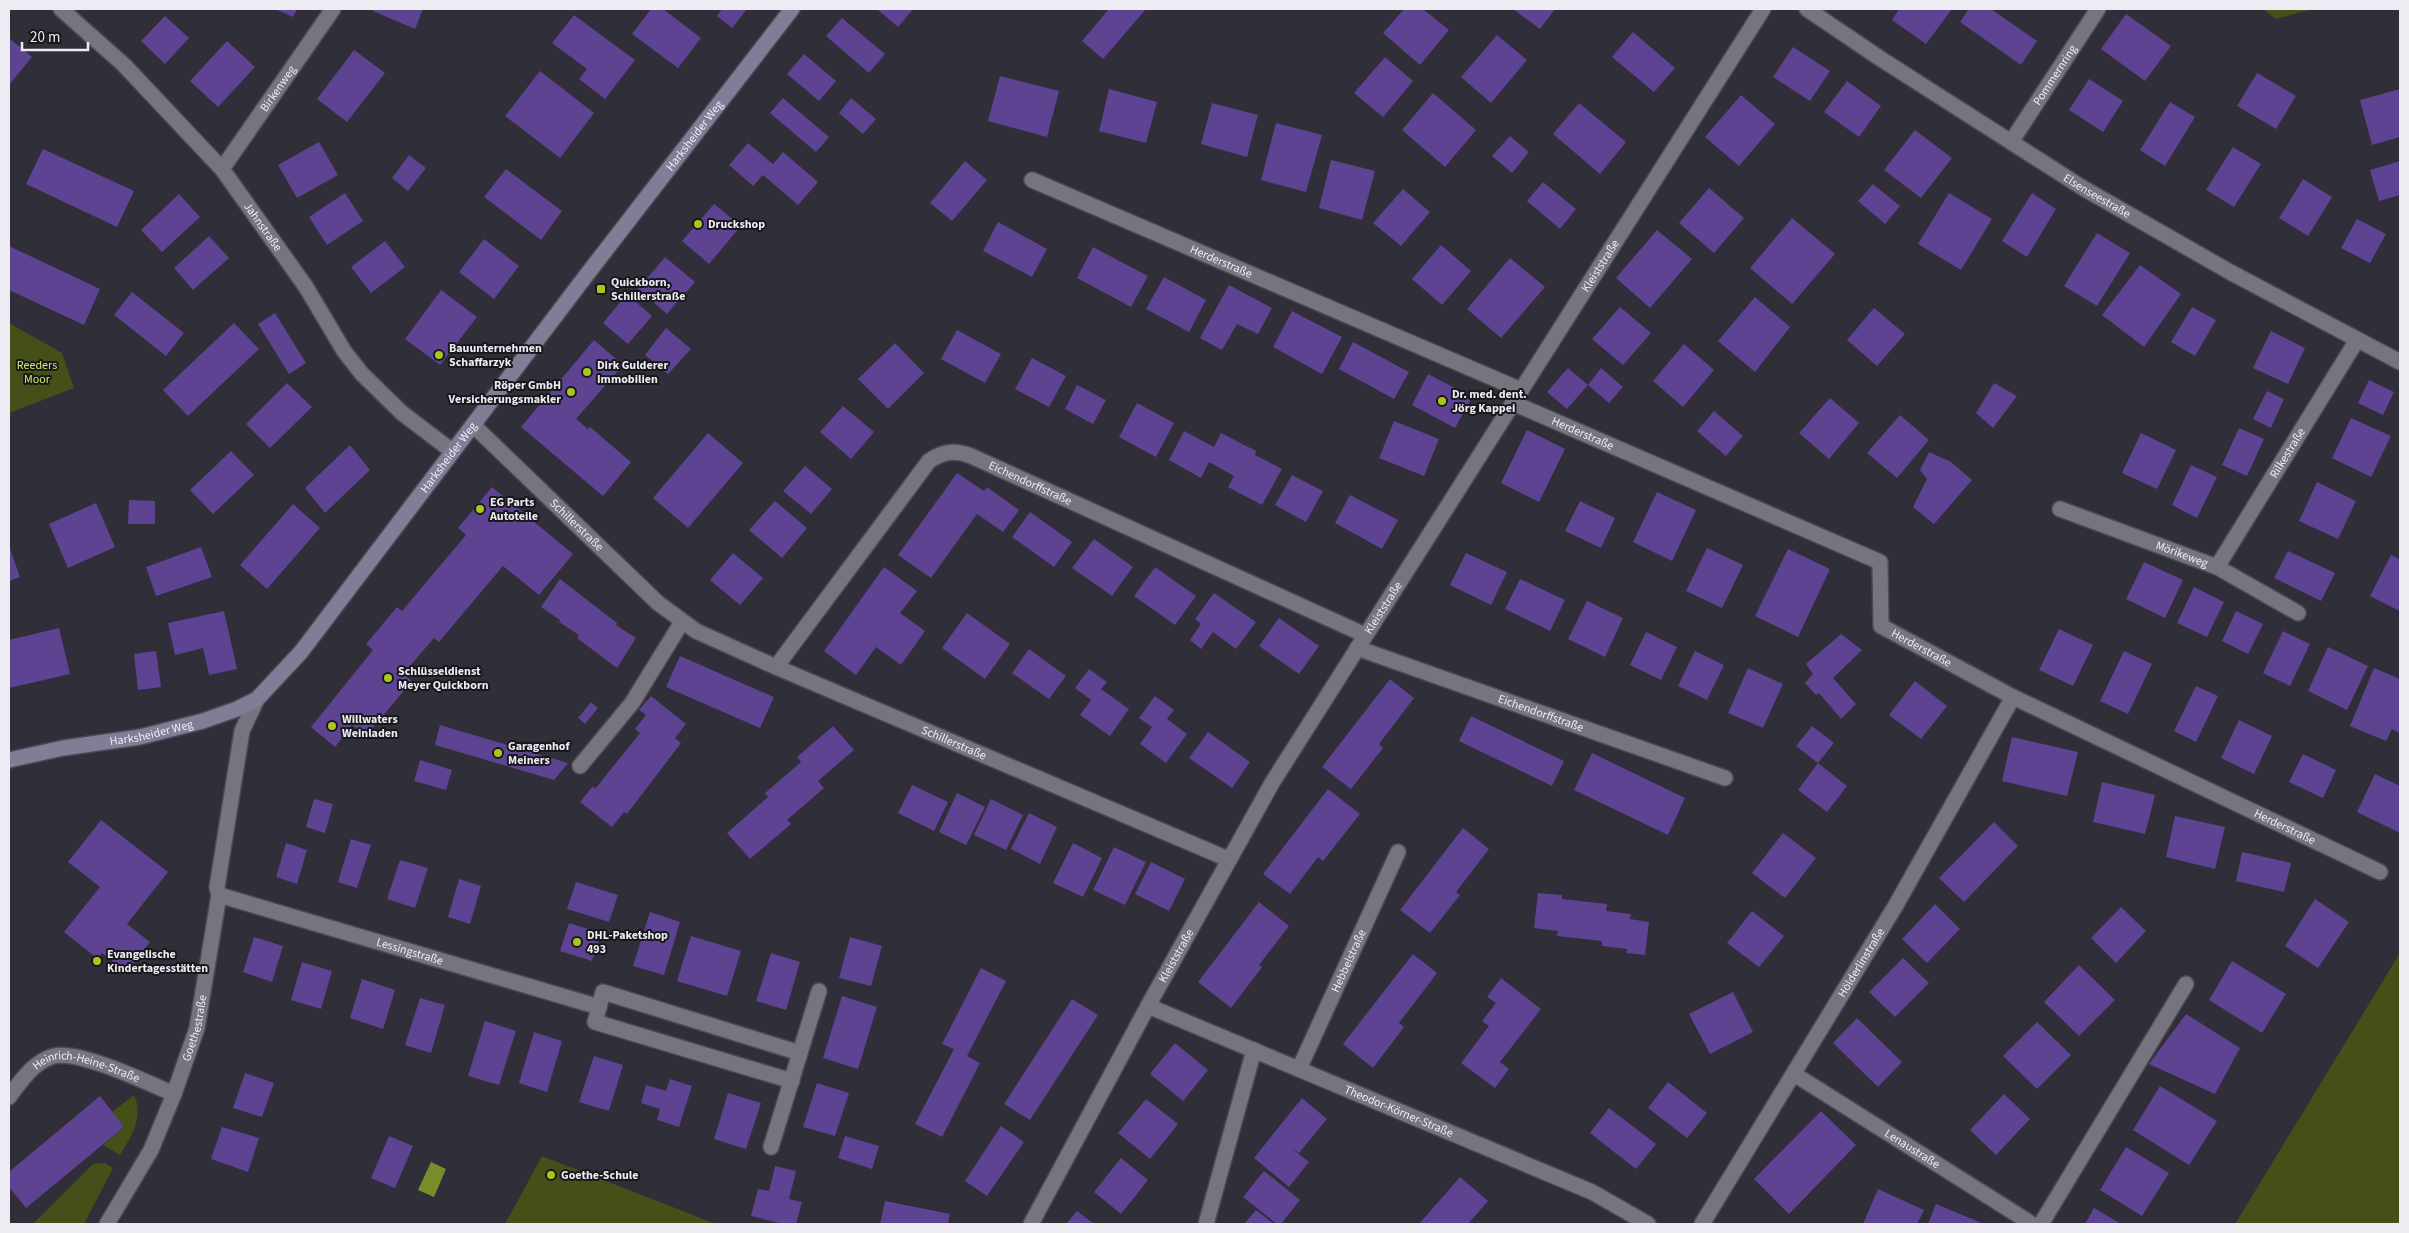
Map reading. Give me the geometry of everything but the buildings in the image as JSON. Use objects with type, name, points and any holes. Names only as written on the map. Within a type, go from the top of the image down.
[{"type":"main road","name":"Harksheider Weg","points":[[9,760],[63,748],[140,737],[203,721],[237,709],[257,698],[301,652],[452,451],[792,9]]},
{"type":"street","name":"Jahnstraße","points":[[61,9],[124,66],[222,168],[306,287],[344,352],[362,374],[402,413],[452,451]]},
{"type":"street","name":"Birkenweg","points":[[222,168],[333,9]]},
{"type":"street","name":"Kleiststraße","points":[[1031,1224],[1228,859],[1272,783],[1763,9]]},
{"type":"street","name":"Elsenseestraße","points":[[1807,9],[1881,59],[2083,188],[2158,232],[2400,362]]},
{"type":"street","name":"Pommernring","points":[[2011,142],[2098,9]]},
{"type":"street","name":"Herderstraße","points":[[1032,180],[1880,562],[1881,626],[2013,697],[2380,872]]},
{"type":"street","name":"Rilkestraße","points":[[2217,567],[2357,340]]},
{"type":"street","name":"Schillerstraße","points":[[473,425],[658,603],[682,622],[709,638],[1228,859]]},
{"type":"street","name":"Eichendorffstraße","points":[[776,668],[930,461],[948,452],[960,452],[1361,642],[1725,778]]},
{"type":"street","name":"Mörikeweg","points":[[2060,509],[2217,567],[2298,613]]},
{"type":"street","points":[[580,766],[632,702],[682,622]]},
{"type":"street","name":"Hölderlinstraße","points":[[1702,1224],[1896,905],[2013,697]]},
{"type":"street","name":"Goethestraße","points":[[107,1224],[151,1150],[174,1094],[197,1028],[219,895],[217,887],[242,730],[257,698]]},
{"type":"street","name":"Hebbelstraße","points":[[1300,1069],[1398,852]]},
{"type":"street","name":"Lessingstraße","points":[[219,895],[599,1007]]},
{"type":"street","points":[[2041,1224],[2186,984]]},
{"type":"street","points":[[771,1147],[819,991]]},
{"type":"street","points":[[792,1081],[595,1022],[603,992],[800,1053]]},
{"type":"street","name":"Theodor-Körner-Straße","points":[[1148,1006],[1592,1192],[1648,1224]]},
{"type":"street","points":[[1206,1224],[1254,1050]]},
{"type":"street","name":"Heinrich-Heine-Straße","points":[[9,1097],[31,1070],[53,1056],[65,1055],[113,1069],[174,1094]]},
{"type":"street","name":"Lenaustraße","points":[[1794,1074],[2032,1224]]},
{"type":"green space","points":[[2263,9],[2313,9],[2276,19]]},
{"type":"green space","name":"Reeders Moor","points":[[9,323],[62,353],[74,388],[9,413]]},
{"type":"green space","points":[[2400,953],[2400,1224],[2235,1224]]},
{"type":"green space","points":[[134,1095],[137,1103],[137,1118],[129,1141],[120,1155],[103,1145],[124,1127],[112,1112]]},
{"type":"green space","name":"Goethe-Schule","points":[[542,1156],[716,1224],[505,1224]]},
{"type":"green space","points":[[105,1163],[113,1168],[84,1224],[33,1224],[93,1164]]},
{"type":"shaded area","points":[[431,1162],[446,1169],[434,1197],[418,1190]]},
{"type":"place","name":"Druckshop","points":[[698,224]]},
{"type":"place","name":"Quickborn, Schillerstraße","points":[[601,289]]},
{"type":"place","name":"Bauunternehmen Schaffarzyk","points":[[439,355]]},
{"type":"place","name":"Dirk Gulderer Immobilien","points":[[587,372]]},
{"type":"place","name":"Röper GmbH Versicherungsmakler","points":[[571,392]]},
{"type":"place","name":"Dr. med. dent. Jörg Kappei","points":[[1442,401]]},
{"type":"place","name":"EG Parts Autoteile","points":[[480,509]]},
{"type":"place","name":"Schlüsseldienst Meyer Quickborn","points":[[388,678]]},
{"type":"place","name":"Willwaters Weinladen","points":[[332,726]]},
{"type":"place","name":"Garagenhof Meiners","points":[[498,753]]},
{"type":"place","name":"DHL-Paketshop 493","points":[[577,942]]},
{"type":"place","name":"Evangelische Kindertagesstätten","points":[[97,961]]},
{"type":"place","name":"Goethe-Schule","points":[[551,1175]]}]
